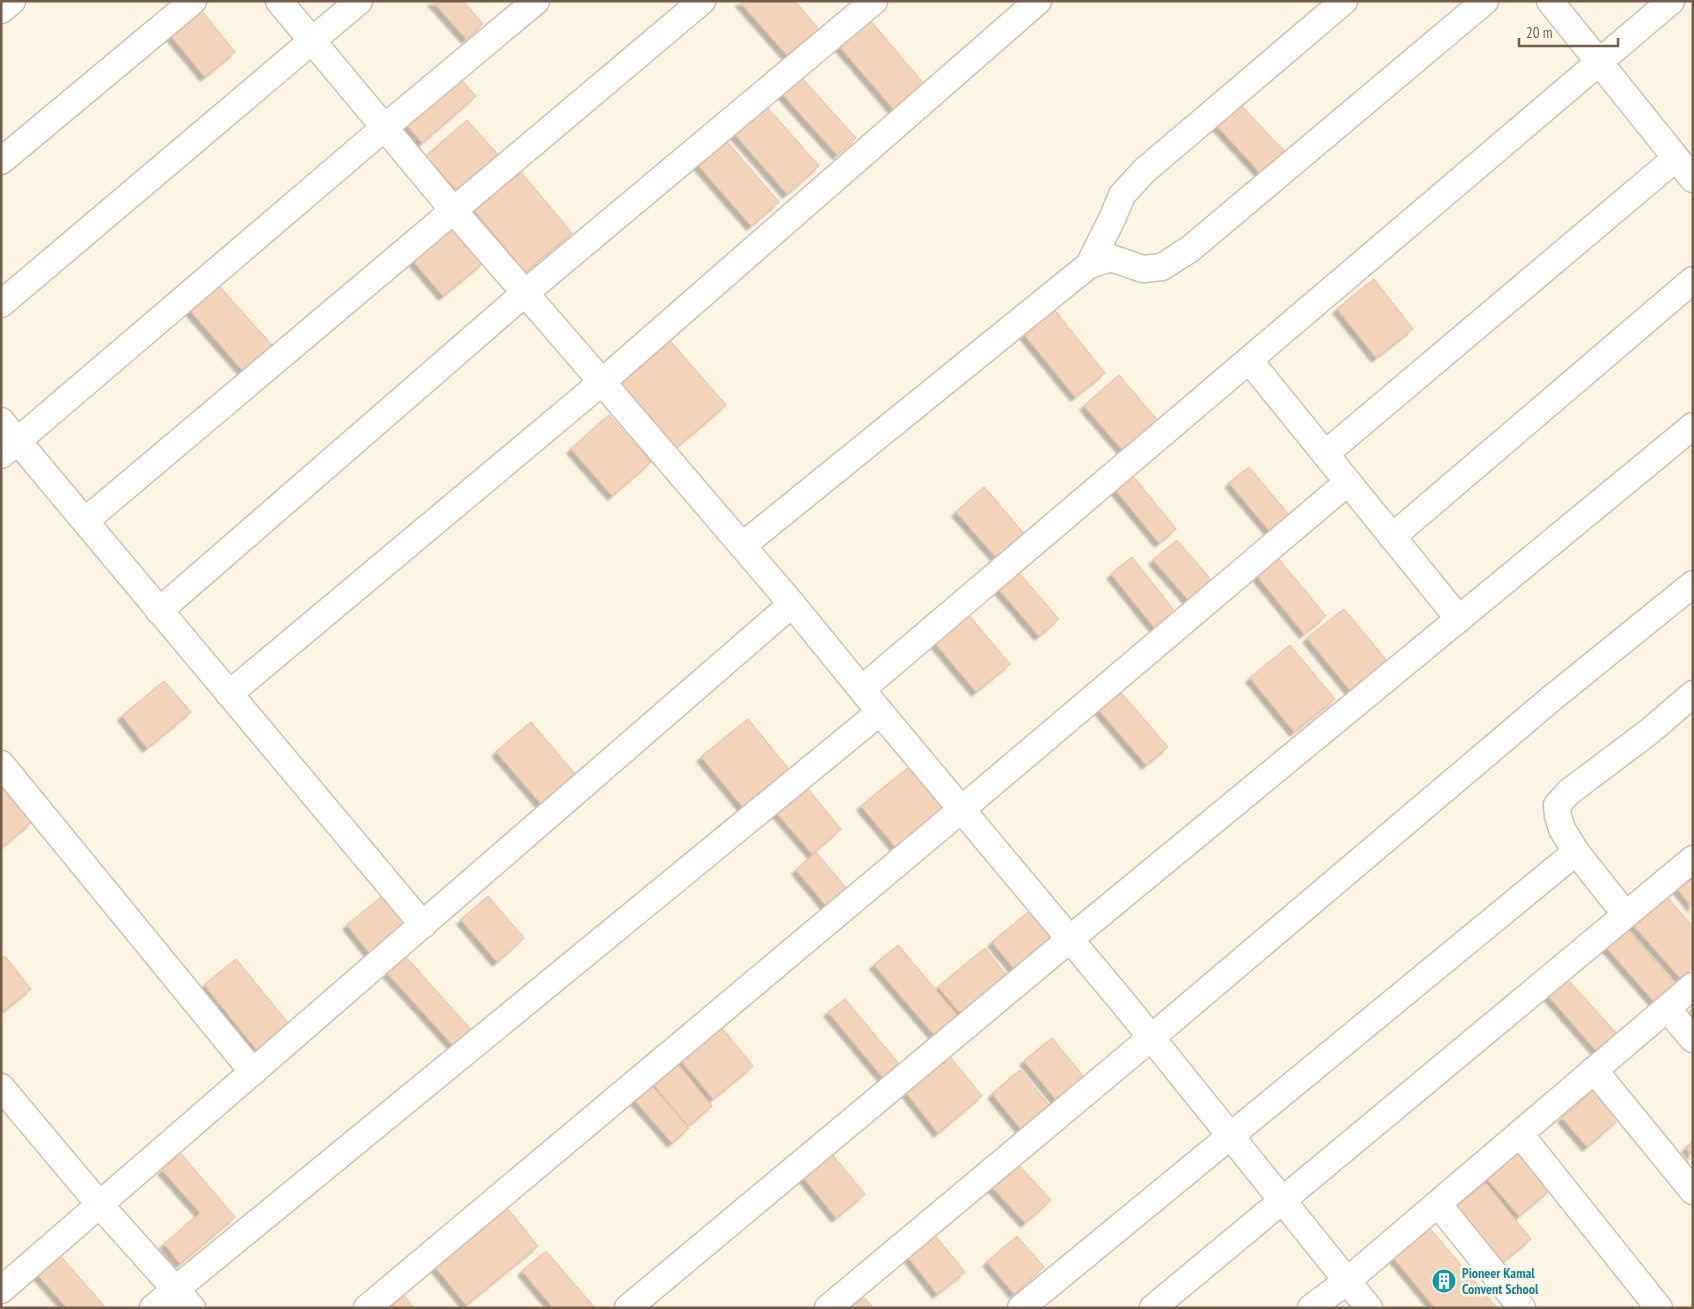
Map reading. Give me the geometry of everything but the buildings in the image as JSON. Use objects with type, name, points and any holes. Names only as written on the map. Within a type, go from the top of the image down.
[{"type":"street","points":[[1,10],[12,1]]},
{"type":"street","points":[[1,162],[193,1]]},
{"type":"street","points":[[279,1],[454,211],[792,604],[1152,1037],[1369,1308]]},
{"type":"street","points":[[1,304],[359,1]]},
{"type":"street","points":[[10,448],[384,128],[536,1]]},
{"type":"street","points":[[85,521],[702,1]]},
{"type":"street","points":[[160,610],[525,293],[874,1]]},
{"type":"street","points":[[229,694],[602,382],[1038,1]]},
{"type":"street","points":[[1089,265],[1122,196],[1144,171],[1344,1]]},
{"type":"street","points":[[742,546],[1089,265],[1111,258],[1143,269],[1162,267],[1190,249],[1486,1]]},
{"type":"street","points":[[1550,1],[1693,179]]},
{"type":"street","points":[[862,689],[1670,1]]},
{"type":"street","points":[[1325,454],[1676,158]]},
{"type":"street","points":[[1392,537],[1693,280]]},
{"type":"street","points":[[1249,360],[1459,619]]},
{"type":"street","points":[[1,421],[10,448],[85,521],[423,925]]},
{"type":"street","points":[[628,1308],[1070,939],[1693,426]]},
{"type":"street","points":[[366,1308],[962,809],[1348,482]]},
{"type":"street","points":[[828,1308],[1152,1037],[1552,698],[1693,584]]},
{"type":"street","points":[[1,1290],[792,604]]},
{"type":"street","points":[[1626,915],[1576,852],[1562,829],[1557,805],[1569,792],[1650,730],[1693,694]]},
{"type":"street","points":[[154,1308],[183,1298],[880,712]]},
{"type":"street","points":[[1,764],[253,1072]]},
{"type":"street","points":[[1020,1308],[1576,852]]},
{"type":"street","points":[[1153,1308],[1693,859]]},
{"type":"street","points":[[1311,1308],[1347,1281],[1693,986]]},
{"type":"street","points":[[1667,1008],[1693,1039]]},
{"type":"street","points":[[1594,1070],[1693,1191]]},
{"type":"street","points":[[1,1087],[100,1205],[183,1298]]},
{"type":"street","points":[[1520,1134],[1659,1308]]},
{"type":"street","points":[[1438,1204],[1522,1308]]},
{"type":"place","name":"Pioneer Kamal Convent School","points":[[1444,1281]]}]
